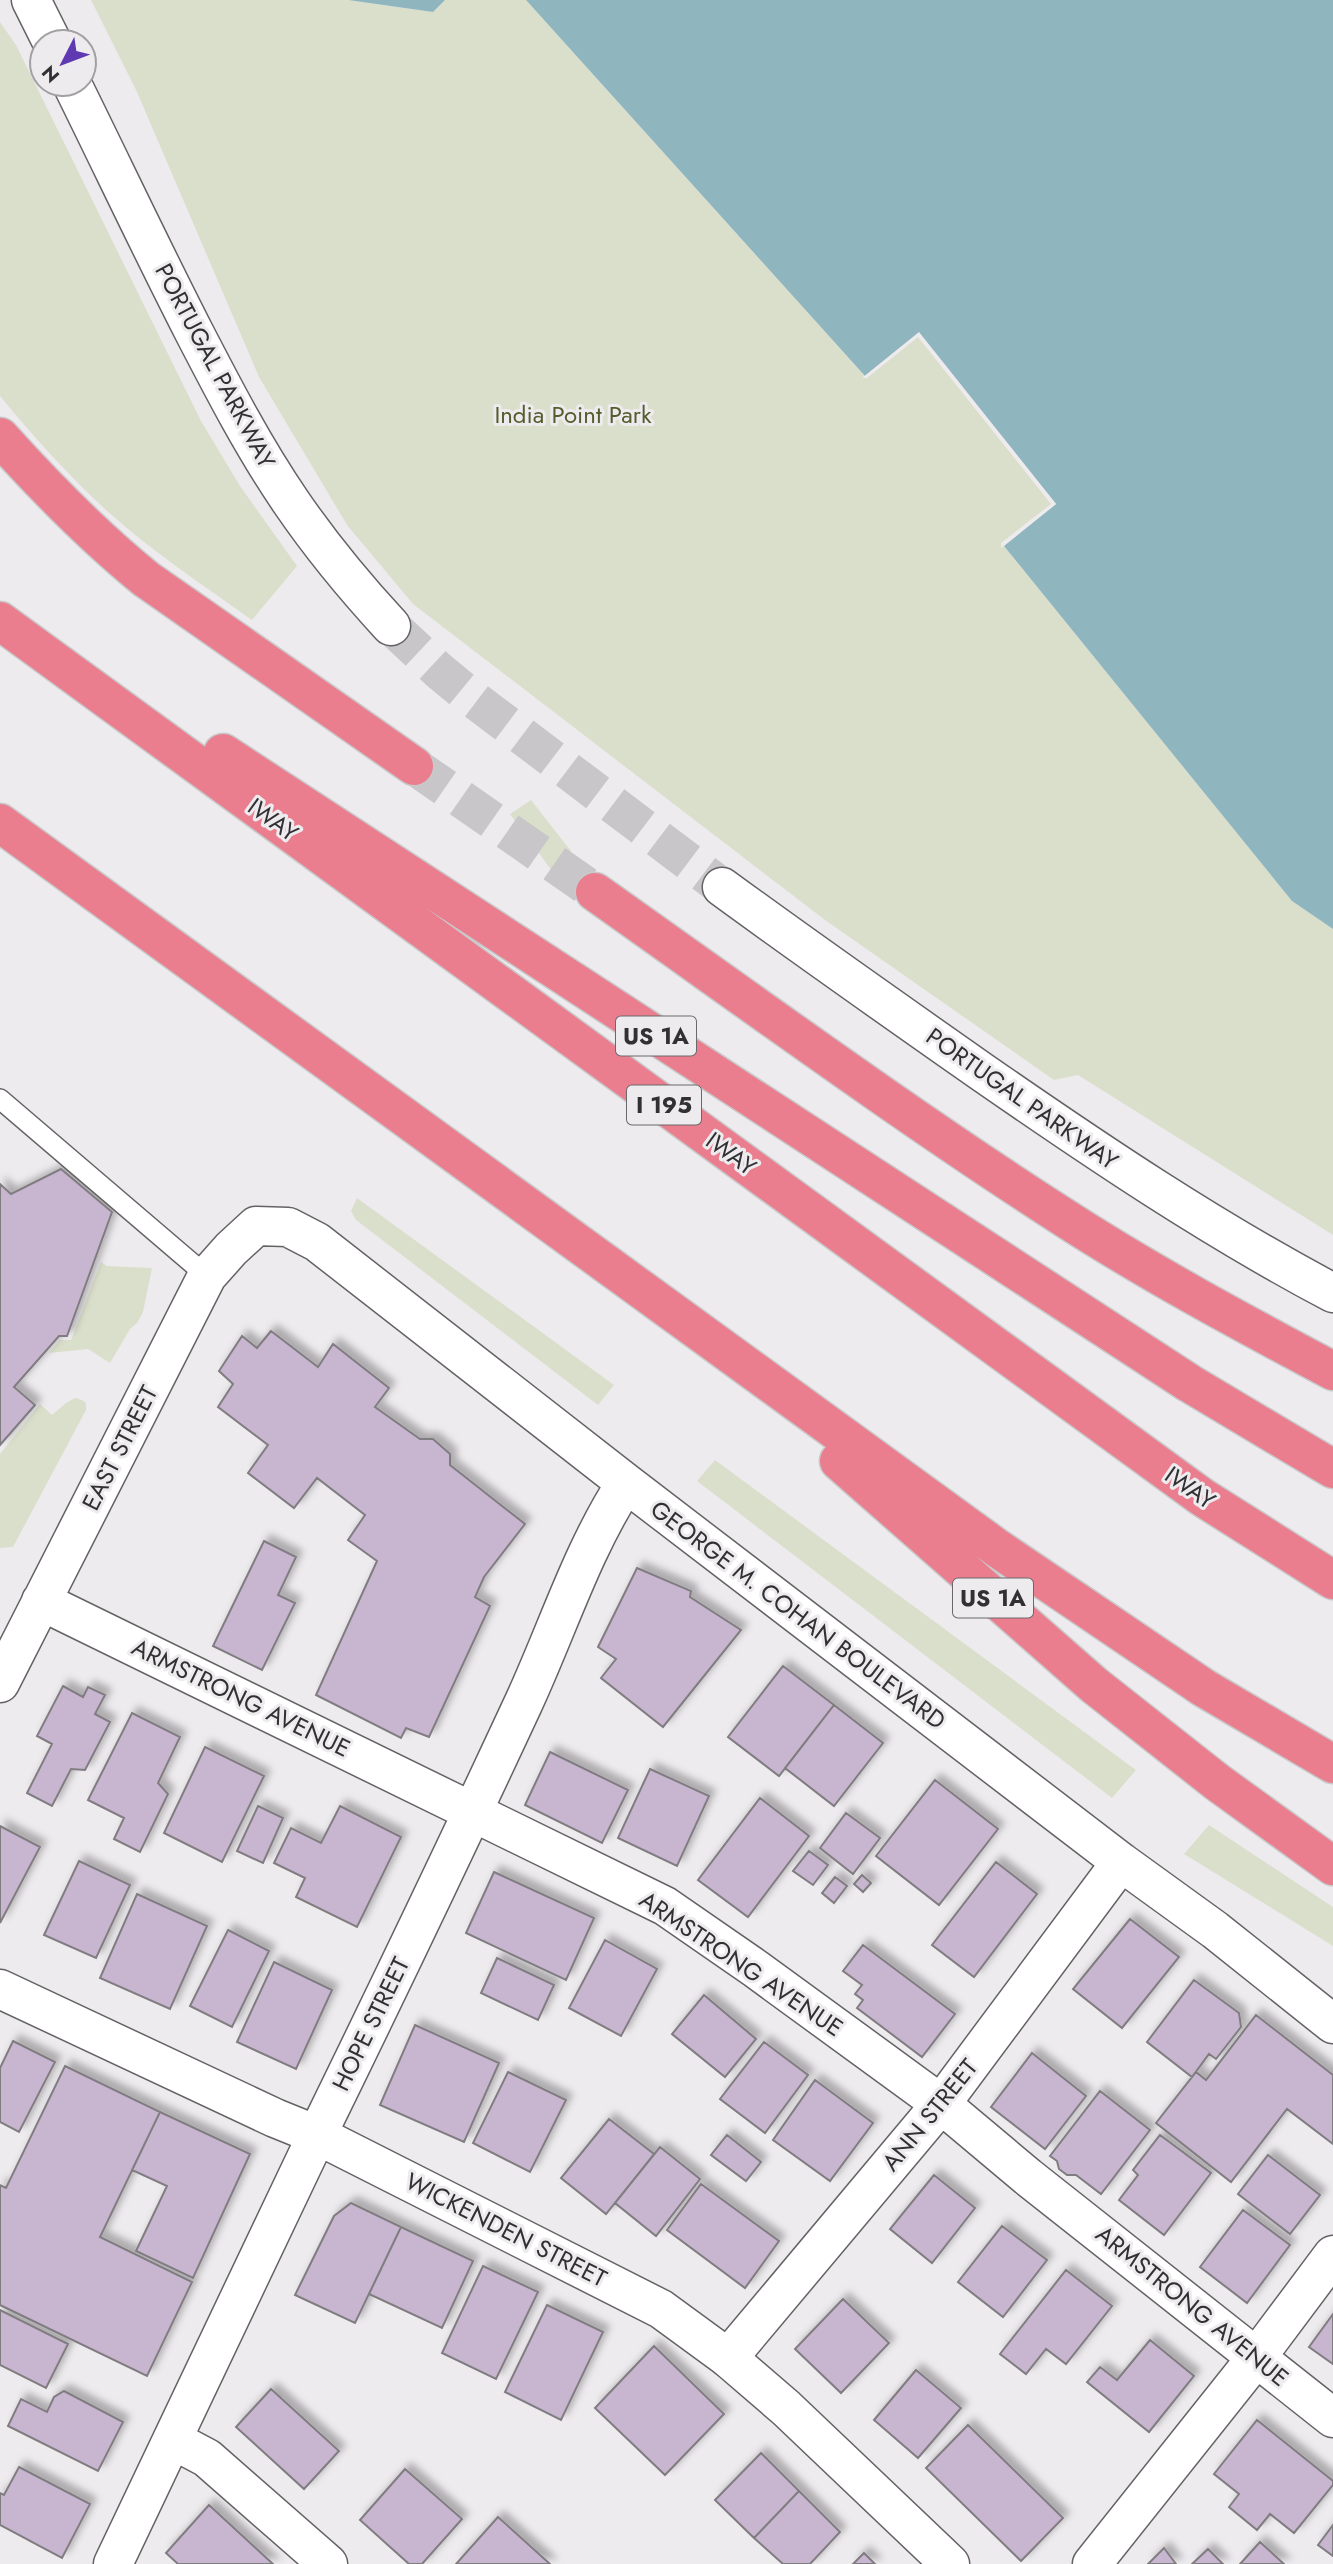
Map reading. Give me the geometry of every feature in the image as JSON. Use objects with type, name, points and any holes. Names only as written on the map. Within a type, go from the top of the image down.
[{"type":"highway","points":[[0,437],[68,511],[146,579],[414,766]]},
{"type":"highway","name":"US 1A","points":[[0,608],[1189,1384],[1333,1469]]},
{"type":"highway","name":"IWAY","points":[[0,621],[1202,1497],[1333,1580]]},
{"type":"highway","points":[[8,830],[1063,1594],[1204,1688],[1333,1764]]},
{"type":"highway","points":[[595,892],[972,1157],[1058,1214],[1243,1323],[1333,1371]]},
{"type":"highway","name":"US 1A","points":[[669,1311],[1084,1677],[1197,1766],[1333,1866]]},
{"type":"street","points":[[32,0],[45,28]]},
{"type":"street","name":"PORTUGAL PARKWAY","points":[[79,98],[176,298],[265,464],[327,550],[391,626]]},
{"type":"street","name":"PORTUGAL PARKWAY","points":[[722,887],[1087,1145],[1212,1225],[1333,1293]]},
{"type":"street","name":"EAST STREET","points":[[0,1683],[207,1276],[231,1248],[256,1226]]},
{"type":"street","name":"GEORGE M. COHAN BOULEVARD","points":[[256,1226],[288,1227],[317,1242],[626,1483],[1121,1862],[1215,1930],[1333,2024]]},
{"type":"street","name":"HOPE STREET","points":[[113,2564],[473,1812],[606,1513],[626,1483]]},
{"type":"street","name":"ARMSTRONG AVENUE","points":[[41,1601],[665,1906],[941,2104],[1333,2418]]},
{"type":"street","name":"ANN STREET","points":[[729,2358],[941,2104],[1121,1862]]},
{"type":"street","name":"WICKENDEN STREET","points":[[0,1989],[275,2118],[317,2134],[661,2309],[729,2358],[786,2408],[950,2564]]},
{"type":"street","points":[[1092,2564],[1256,2358],[1333,2255]]},
{"type":"street","points":[[173,2440],[207,2458],[328,2564]]},
{"type":"lane","points":[[0,1099],[207,1276]]},
{"type":"green space","name":"India Point Park","points":[[91,0],[348,0],[433,12],[445,0],[526,0],[864,375],[919,332],[1056,504],[1004,546],[1292,901],[1333,929],[1333,1235],[1078,1075],[1054,1080],[825,920],[413,604],[347,525],[259,377],[137,92]]},
{"type":"green space","points":[[0,22],[28,69],[28,98],[42,98],[201,421],[240,486],[297,566],[252,620],[159,554],[106,510],[51,455],[0,396]]},
{"type":"green space","points":[[531,800],[571,851],[574,864],[561,874],[552,871],[510,814]]},
{"type":"green space","points":[[357,1198],[614,1385],[598,1405],[356,1220],[351,1211]]},
{"type":"green space","points":[[101,1262],[107,1266],[152,1268],[143,1312],[137,1323],[130,1329],[110,1363],[88,1349],[49,1353],[60,1340],[71,1340]]},
{"type":"green space","points":[[75,1398],[86,1403],[86,1410],[13,1547],[0,1548],[0,1454],[40,1404],[52,1415]]},
{"type":"green space","points":[[715,1460],[1136,1770],[1112,1798],[697,1481]]},
{"type":"green space","points":[[1209,1825],[1333,1907],[1333,1946],[1184,1854]]},
{"type":"water","points":[[348,0],[445,0],[433,12]]},
{"type":"water","points":[[526,0],[1333,0],[1333,929],[1292,901],[1004,546],[1056,504],[919,333],[865,376]]},
{"type":"pier","points":[[919,332],[1056,504],[1001,548],[1001,543],[1051,504],[918,337],[867,378],[862,378]]},
{"type":"building","points":[[61,1169],[112,1212],[67,1336],[59,1336],[14,1387],[35,1405],[0,1445],[0,1184],[11,1194]]},
{"type":"building","points":[[271,1331],[318,1367],[333,1344],[389,1388],[375,1407],[420,1439],[433,1439],[450,1454],[450,1465],[525,1524],[484,1577],[475,1597],[490,1606],[429,1737],[406,1728],[401,1738],[316,1695],[377,1561],[348,1540],[365,1515],[317,1478],[294,1508],[248,1473],[268,1445],[218,1407],[233,1384],[219,1371],[242,1336],[257,1348]]},
{"type":"building","points":[[264,1541],[296,1557],[278,1595],[295,1603],[262,1670],[213,1646]]},
{"type":"building","points":[[637,1568],[691,1591],[690,1597],[741,1630],[663,1727],[601,1678],[616,1659],[598,1647]]},
{"type":"building","points":[[783,1666],[834,1705],[779,1776],[728,1737]]},
{"type":"building","points":[[63,1686],[83,1697],[88,1687],[105,1695],[95,1714],[110,1722],[85,1770],[71,1769],[52,1806],[27,1793],[52,1744],[37,1736]]},
{"type":"building","points":[[834,1705],[883,1743],[834,1806],[785,1768]]},
{"type":"building","points":[[132,1713],[180,1737],[158,1783],[168,1794],[140,1852],[114,1839],[124,1818],[88,1800]]},
{"type":"building","points":[[205,1747],[264,1776],[222,1862],[164,1833]]},
{"type":"building","points":[[550,1752],[628,1790],[602,1843],[525,1805]]},
{"type":"building","points":[[650,1769],[709,1796],[677,1866],[618,1838]]},
{"type":"building","points":[[935,1780],[998,1829],[939,1905],[876,1856]]},
{"type":"building","points":[[760,1798],[809,1836],[748,1917],[698,1880]]},
{"type":"building","points":[[258,1806],[283,1818],[263,1863],[237,1851]]},
{"type":"building","points":[[340,1806],[401,1837],[357,1927],[296,1897],[305,1878],[274,1863],[291,1828],[321,1843]]},
{"type":"building","points":[[846,1813],[880,1838],[853,1874],[820,1848]]},
{"type":"building","points":[[0,1826],[40,1847],[0,1923]]},
{"type":"building","points":[[809,1851],[828,1865],[813,1885],[793,1871]]},
{"type":"building","points":[[79,1861],[130,1885],[96,1958],[44,1935]]},
{"type":"building","points":[[996,1862],[1037,1894],[974,1977],[932,1945]]},
{"type":"building","points":[[494,1872],[594,1918],[566,1980],[466,1933]]},
{"type":"building","points":[[862,1875],[871,1883],[863,1892],[854,1884]]},
{"type":"building","points":[[835,1877],[847,1886],[834,1903],[822,1893]]},
{"type":"building","points":[[137,1894],[207,1926],[170,2009],[100,1978]]},
{"type":"building","points":[[1130,1919],[1179,1957],[1122,2028],[1073,1989]]},
{"type":"building","points":[[228,1930],[269,1951],[232,2027],[190,2006]]},
{"type":"building","points":[[605,1940],[657,1969],[621,2036],[569,2008]]},
{"type":"building","points":[[863,1945],[955,2014],[922,2057],[857,2008],[863,2000],[855,1994],[862,1985],[843,1971]]},
{"type":"building","points":[[497,1958],[554,1985],[538,2020],[481,1993]]},
{"type":"building","points":[[274,1962],[332,1990],[296,2069],[237,2042]]},
{"type":"building","points":[[1194,1980],[1239,2013],[1241,2027],[1216,2059],[1209,2054],[1192,2077],[1147,2042]]},
{"type":"building","points":[[704,1995],[756,2039],[725,2077],[672,2034]]},
{"type":"building","points":[[1256,2015],[1333,2075],[1333,2144],[1287,2109],[1231,2182],[1156,2123],[1196,2072],[1206,2080]]},
{"type":"building","points":[[415,2025],[499,2063],[464,2142],[380,2105]]},
{"type":"building","points":[[13,2041],[55,2062],[19,2132],[0,2122],[0,2068]]},
{"type":"building","points":[[764,2042],[808,2075],[765,2133],[720,2099]]},
{"type":"building","points":[[1032,2053],[1086,2096],[1045,2149],[991,2107]]},
{"type":"building","points":[[65,2066],[160,2112],[100,2237],[192,2282],[147,2376],[0,2305],[0,2185],[6,2188]]},
{"type":"building","points":[[508,2072],[566,2100],[530,2172],[473,2143]]},
{"type":"building","points":[[815,2080],[873,2123],[830,2181],[773,2140]]},
{"type":"building","points":[[1100,2091],[1150,2130],[1101,2194],[1076,2175],[1067,2175],[1050,2156]]},
{"type":"building","points":[[160,2112],[250,2154],[193,2278],[136,2251],[167,2186],[132,2170]]},
{"type":"building","points":[[609,2119],[654,2154],[606,2214],[561,2178]]},
{"type":"building","points":[[727,2135],[761,2162],[746,2181],[711,2155]]},
{"type":"building","points":[[1160,2135],[1211,2173],[1164,2235],[1119,2200],[1138,2175],[1133,2170]]},
{"type":"building","points":[[660,2147],[700,2179],[656,2236],[615,2203]]},
{"type":"building","points":[[1268,2155],[1320,2195],[1290,2234],[1238,2194]]},
{"type":"building","points":[[934,2175],[975,2208],[932,2263],[890,2229]]},
{"type":"building","points":[[701,2184],[779,2241],[745,2288],[667,2230]]},
{"type":"building","points":[[351,2203],[401,2227],[355,2323],[295,2295],[334,2216]]},
{"type":"building","points":[[1243,2210],[1290,2245],[1247,2303],[1200,2267]]},
{"type":"building","points":[[1002,2226],[1047,2260],[1003,2317],[958,2282]]},
{"type":"building","points":[[401,2227],[473,2261],[442,2328],[369,2294]]},
{"type":"building","points":[[483,2266],[538,2292],[496,2379],[442,2353]]},
{"type":"building","points":[[1066,2270],[1112,2306],[1066,2364],[1046,2349],[1026,2374],[1000,2354]]},
{"type":"building","points":[[843,2299],[889,2343],[841,2393],[795,2349]]},
{"type":"building","points":[[547,2305],[603,2332],[561,2420],[505,2392]]},
{"type":"building","points":[[0,2310],[68,2344],[46,2388],[0,2365]]},
{"type":"building","points":[[1333,2314],[1333,2364],[1309,2347]]},
{"type":"building","points":[[1150,2340],[1194,2376],[1149,2432],[1087,2382],[1100,2367],[1117,2380]]},
{"type":"building","points":[[654,2346],[724,2414],[665,2475],[595,2408]]},
{"type":"building","points":[[916,2370],[961,2408],[918,2458],[874,2420]]},
{"type":"building","points":[[271,2389],[339,2451],[304,2489],[236,2427]]},
{"type":"building","points":[[64,2391],[123,2422],[98,2471],[8,2426],[21,2399],[47,2412],[54,2397]]},
{"type":"building","points":[[1257,2420],[1333,2481],[1333,2485],[1294,2533],[1270,2514],[1257,2530],[1229,2507],[1239,2494],[1214,2474]]},
{"type":"building","points":[[968,2425],[1063,2518],[1021,2561],[926,2468]]},
{"type":"building","points":[[761,2453],[799,2491],[754,2538],[715,2500]]},
{"type":"building","points":[[19,2467],[90,2504],[62,2558],[0,2525],[0,2493],[4,2495]]},
{"type":"building","points":[[405,2469],[462,2519],[422,2564],[409,2564],[360,2520]]},
{"type":"building","points":[[799,2491],[840,2532],[810,2564],[783,2564],[754,2538]]},
{"type":"building","points":[[209,2505],[273,2564],[178,2564],[166,2553]]},
{"type":"building","points":[[498,2517],[550,2564],[456,2564]]},
{"type":"building","points":[[1333,2525],[1333,2556],[1318,2545]]},
{"type":"building","points":[[1260,2542],[1284,2564],[1240,2564]]},
{"type":"building","points":[[1164,2548],[1176,2564],[1148,2564]]},
{"type":"building","points":[[1208,2549],[1223,2564],[1192,2564]]},
{"type":"building","points":[[864,2553],[875,2564],[853,2564]]},
{"type":"tunnel","points":[[391,626],[472,698],[722,887]]},
{"type":"tunnel","points":[[414,766],[595,892]]}]
